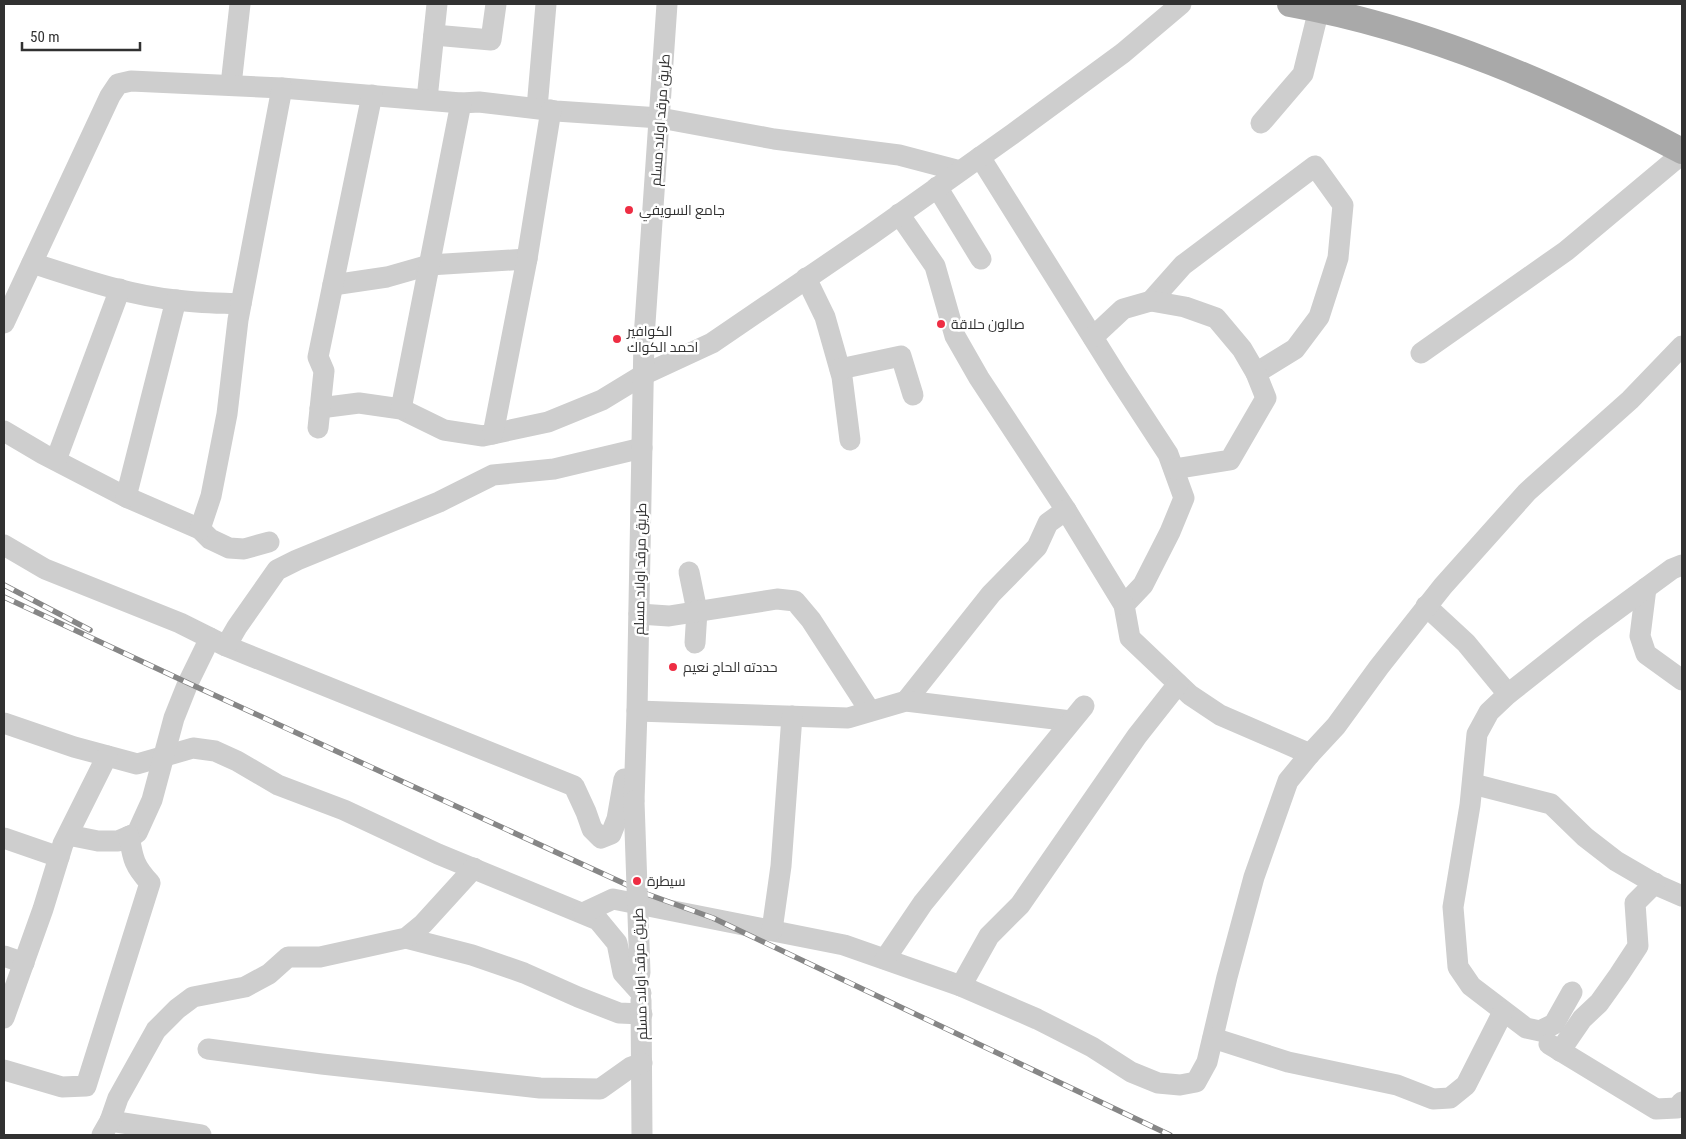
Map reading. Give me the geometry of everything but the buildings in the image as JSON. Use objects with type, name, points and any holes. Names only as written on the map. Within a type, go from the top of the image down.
[{"type":"main road","points":[[1290,4],[1319,9],[1397,30],[1492,61],[1569,94],[1682,152]]},
{"type":"street","points":[[231,86],[240,4]]},
{"type":"street","points":[[427,99],[437,4]]},
{"type":"street","points":[[434,35],[491,40],[496,4]]},
{"type":"street","points":[[493,434],[527,259],[544,109],[546,4]]},
{"type":"street","name":"طريق مرقد اولاد مسلم","points":[[642,1135],[642,1014],[634,801],[644,329],[668,4]]},
{"type":"street","points":[[372,95],[318,357],[324,371],[319,418],[359,403],[401,409],[444,430],[483,436],[548,422],[602,400],[643,375],[712,343],[980,157],[1123,53],[1181,4]]},
{"type":"street","points":[[1261,123],[1303,74],[1319,9]]},
{"type":"street","points":[[4,323],[110,96],[118,84],[130,81],[282,88],[461,103],[479,102],[660,118],[774,139],[899,155],[960,171]]},
{"type":"street","points":[[200,529],[210,496],[227,414],[232,362],[266,165],[282,88]]},
{"type":"street","points":[[401,409],[461,103]]},
{"type":"street","points":[[1421,352],[1566,251],[1682,152]]},
{"type":"street","points":[[980,157],[1168,454],[1184,498],[1170,532],[1143,585],[1124,605]]},
{"type":"street","points":[[1151,301],[1183,264],[1315,166],[1344,205],[1338,258],[1319,317],[1296,349],[1256,373]]},
{"type":"street","points":[[937,188],[981,259]]},
{"type":"street","points":[[899,214],[935,266],[955,336],[979,378],[1066,510],[1124,605],[1130,638],[1190,695],[1220,715],[1310,754]]},
{"type":"street","points":[[333,285],[387,277],[429,265],[527,259]]},
{"type":"street","points":[[32,262],[88,281],[120,289],[176,300],[242,304]]},
{"type":"street","points":[[806,278],[825,317],[840,370],[850,440]]},
{"type":"street","points":[[56,460],[120,289]]},
{"type":"street","points":[[126,497],[176,300]]},
{"type":"street","points":[[1093,337],[1123,309],[1151,301],[1184,306],[1216,318],[1242,349],[1256,373],[1266,398],[1230,460],[1174,469]]},
{"type":"street","points":[[583,913],[614,899],[844,945],[961,986],[1037,1019],[1092,1046],[1131,1072],[1158,1083],[1180,1085],[1196,1082],[1207,1062],[1254,877],[1288,781],[1336,726],[1379,666],[1426,606],[1527,492],[1630,400],[1682,346]]},
{"type":"street","points":[[840,370],[901,356],[913,395]]},
{"type":"street","points":[[4,430],[126,497],[200,529],[210,539],[229,548],[244,550],[269,542]]},
{"type":"street","points":[[68,835],[98,841],[118,841],[137,833],[152,800],[174,718],[218,642],[237,627],[277,570],[296,560],[439,502],[493,475],[554,469],[642,448]]},
{"type":"street","points":[[906,701],[991,594],[1037,547],[1048,523],[1066,510]]},
{"type":"street","points":[[4,545],[45,569],[180,623],[218,642],[574,786],[592,829],[601,838],[611,834],[618,819],[625,776],[636,746]]},
{"type":"street","points":[[1682,565],[1672,569],[1589,630],[1508,694],[1489,712],[1478,734],[1473,784],[1453,907],[1458,967],[1471,986],[1526,1028],[1656,1110],[1673,1105],[1682,1119]]},
{"type":"street","points":[[689,572],[697,611],[695,643]]},
{"type":"street","points":[[1646,588],[1640,636],[1646,654],[1682,680]]},
{"type":"street","points":[[639,614],[669,616],[777,599],[795,602],[811,620],[870,711]]},
{"type":"street","points":[[1426,606],[1466,643],[1508,694]]},
{"type":"street","points":[[961,986],[990,936],[1020,905],[1137,736],[1178,684]]},
{"type":"street","points":[[637,711],[848,718],[906,701],[1077,713],[923,903],[885,959]]},
{"type":"street","points":[[772,930],[781,866],[792,716]]},
{"type":"street","points":[[4,723],[74,747],[137,764],[193,748],[215,751],[237,761],[278,785],[344,810],[438,854],[598,920],[617,943],[623,973],[640,983]]},
{"type":"street","points":[[4,1018],[59,858],[106,756]]},
{"type":"street","points":[[1473,784],[1551,804],[1585,837],[1616,861],[1682,896]]},
{"type":"street","points":[[86,1086],[150,884],[139,872],[133,861],[129,836]]},
{"type":"street","points":[[4,838],[59,858]]},
{"type":"street","points":[[406,938],[423,924],[474,868]]},
{"type":"street","points":[[1560,1050],[1582,1019],[1599,1003],[1638,946],[1635,903],[1655,883]]},
{"type":"street","points":[[201,1135],[106,1128],[118,1098],[156,1030],[177,1008],[193,997],[246,987],[269,974],[288,957],[320,957],[406,938],[472,955],[524,973],[620,1013],[642,1014]]},
{"type":"street","points":[[4,956],[24,963]]},
{"type":"street","points":[[1526,1028],[1540,1031],[1554,1024],[1572,992]]},
{"type":"street","points":[[1212,1038],[1288,1062],[1397,1085],[1434,1099],[1450,1098],[1466,1085],[1503,1012]]},
{"type":"street","points":[[208,1050],[540,1088],[600,1089],[631,1067],[642,1063]]},
{"type":"street","points":[[4,1070],[62,1087],[86,1086],[118,1098]]},
{"type":"railway","points":[[4,585],[90,630]]},
{"type":"railway","points":[[4,597],[647,894],[713,918],[1170,1135]]},
{"type":"place","name":"جامع السويفي","points":[[629,210]]},
{"type":"place","name":"صالون حلاقة","points":[[941,324]]},
{"type":"place","name":"الكوافير احمد الكواك","points":[[617,339]]},
{"type":"place","name":"حددته الحاج نعيم","points":[[673,667]]},
{"type":"place","name":"سيطرة","points":[[637,881]]}]
